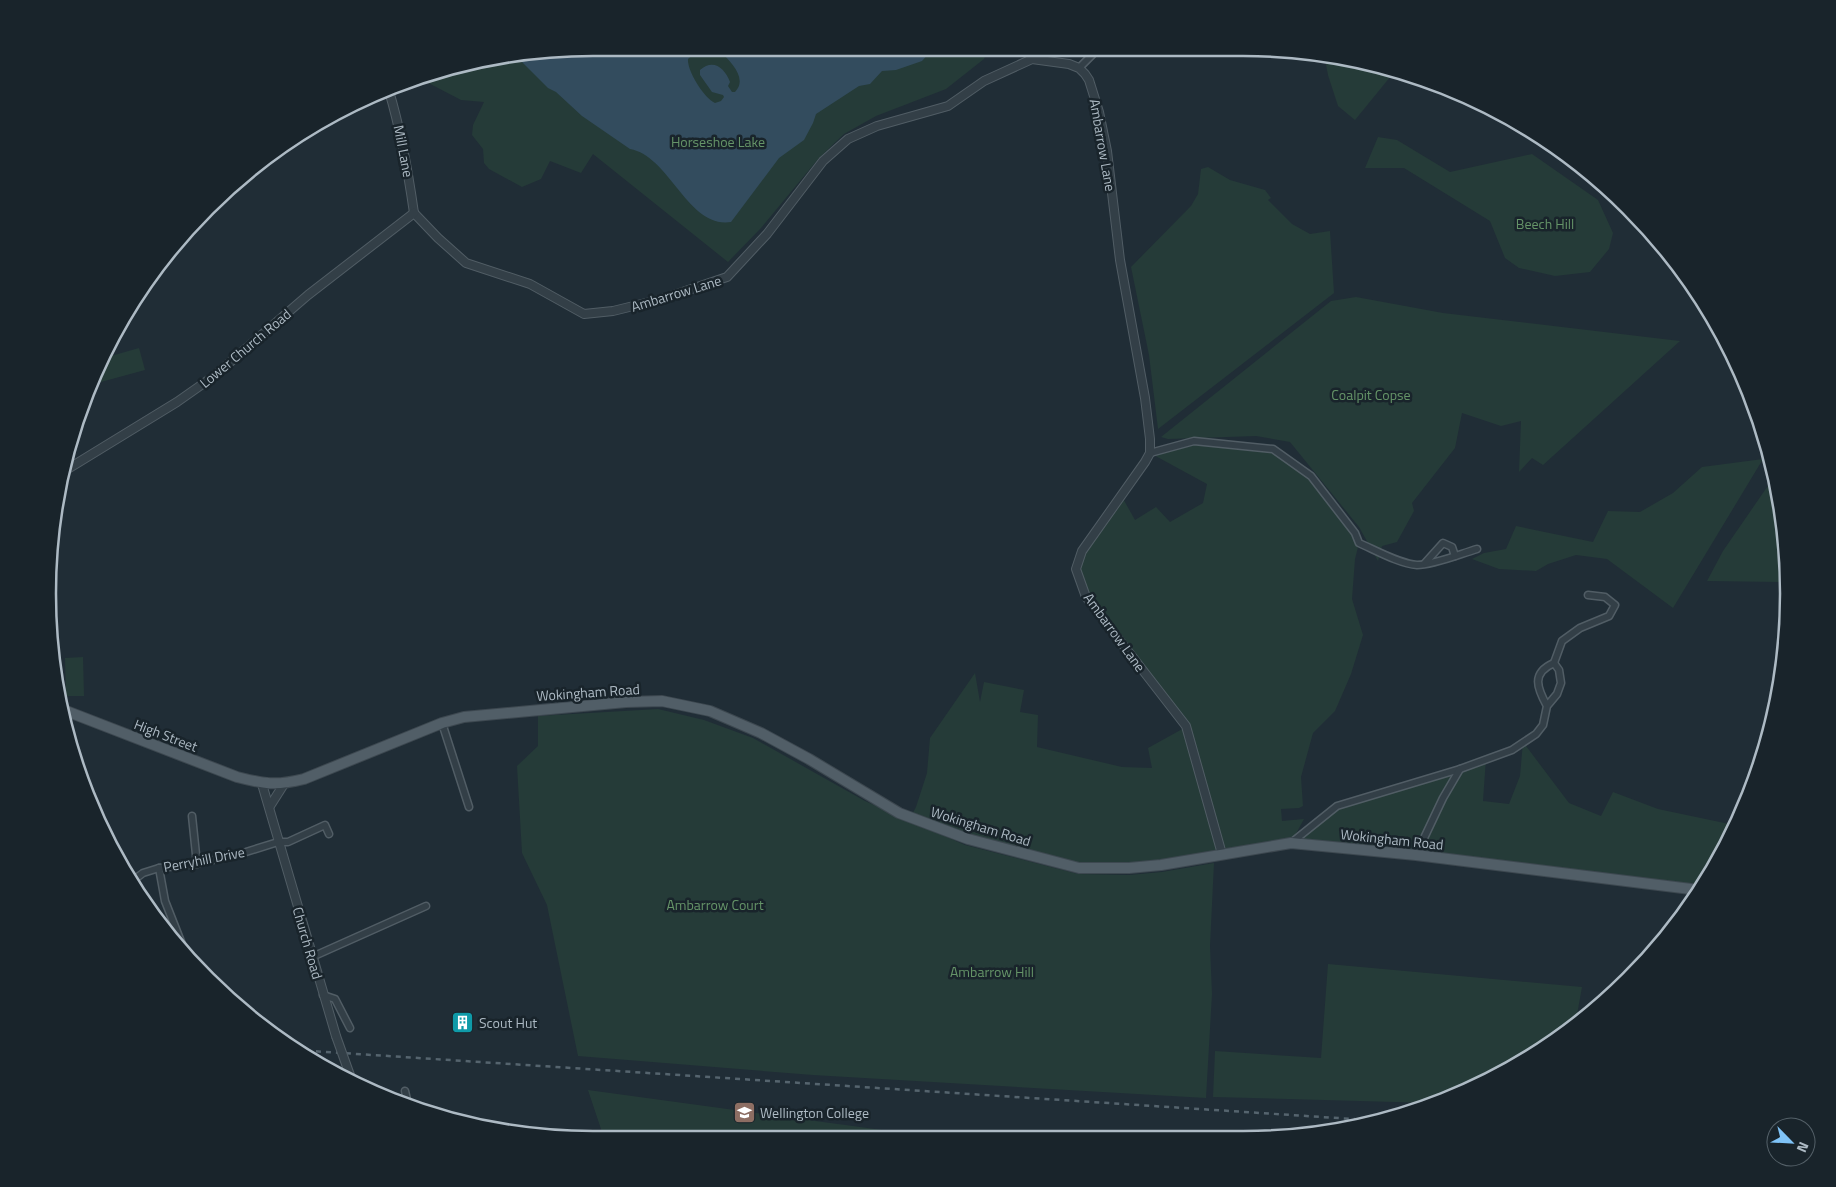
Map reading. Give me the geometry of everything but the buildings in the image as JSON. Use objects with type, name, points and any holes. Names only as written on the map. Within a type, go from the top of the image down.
[{"type":"main road","name":"Wokingham Road","points":[[262,784],[284,784],[304,778],[442,723],[464,717],[626,702],[662,701],[710,711],[762,733],[900,813],[968,839],[1078,868],[1153,866],[1291,843],[1416,855],[1691,889]]},
{"type":"main road","name":"High Street","points":[[70,712],[237,777],[262,784]]},
{"type":"street","points":[[1079,68],[1091,56]]},
{"type":"street","name":"Ambarrow Lane","points":[[414,212],[438,238],[466,263],[530,284],[584,314],[613,312],[662,299],[727,277],[767,234],[823,161],[848,139],[877,126],[948,106],[984,81],[1032,59],[1056,62],[1079,68],[1085,74],[1093,90],[1107,151],[1120,260],[1144,389],[1150,453],[1082,551],[1076,569],[1086,597],[1186,726],[1222,854]]},
{"type":"street","name":"Mill Lane","points":[[390,96],[405,155],[414,212]]},
{"type":"street","name":"Lower Church Road","points":[[72,466],[177,402],[214,376],[308,295],[414,212]]},
{"type":"street","points":[[1150,453],[1194,441],[1273,449],[1311,476],[1355,533],[1359,543],[1388,557],[1417,565],[1477,549]]},
{"type":"street","points":[[1425,563],[1443,544],[1452,547],[1455,556]]},
{"type":"street","points":[[1547,706],[1538,689],[1540,674],[1554,663],[1562,641],[1580,628],[1609,616],[1615,605],[1605,596],[1588,596]]},
{"type":"street","points":[[1291,843],[1337,806],[1460,769],[1512,750],[1536,734],[1543,724],[1547,706],[1557,694],[1561,682],[1559,670],[1554,663]]},
{"type":"street","points":[[442,723],[470,807]]},
{"type":"street","points":[[1416,855],[1443,798],[1460,769]]},
{"type":"street","name":"Church Road","points":[[262,784],[270,806],[278,842],[323,996],[348,1071]]},
{"type":"street","points":[[270,806],[284,784]]},
{"type":"street","points":[[192,816],[198,864]]},
{"type":"street","name":"Perryhill Drive","points":[[138,877],[143,873],[159,868],[198,864],[278,842],[288,842],[325,825],[330,834]]},
{"type":"street","points":[[159,868],[165,901],[178,934]]},
{"type":"street","points":[[312,957],[426,906]]},
{"type":"street","points":[[323,996],[335,999],[350,1028]]},
{"type":"street","points":[[405,1091],[406,1097]]},
{"type":"green space","name":"Horseshoe Lake","points":[[985,56],[946,89],[876,116],[844,134],[819,158],[761,228],[728,262],[593,154],[581,173],[550,161],[541,179],[522,187],[489,169],[484,163],[483,149],[472,135],[473,125],[484,102],[461,100],[428,83],[489,67],[558,57]]},
{"type":"green space","points":[[1326,63],[1390,77],[1355,120],[1338,106]]},
{"type":"green space","name":"Beech Hill","points":[[1378,137],[1397,140],[1450,172],[1532,154],[1598,200],[1613,233],[1609,249],[1590,272],[1555,276],[1519,268],[1505,258],[1490,221],[1404,168],[1365,168]]},
{"type":"green space","points":[[1208,167],[1230,180],[1265,190],[1271,198],[1268,200],[1292,224],[1310,234],[1330,231],[1334,293],[1158,429],[1149,355],[1131,267],[1191,206],[1198,194],[1201,169]]},
{"type":"green space","name":"Coalpit Copse","points":[[1356,297],[1443,313],[1680,341],[1543,465],[1532,458],[1519,472],[1521,421],[1501,426],[1462,413],[1455,448],[1412,503],[1414,511],[1397,542],[1382,546],[1378,561],[1359,527],[1290,442],[1256,436],[1168,439],[1161,437],[1331,301]]},
{"type":"green space","points":[[139,348],[145,370],[101,382],[112,356]]},
{"type":"green space","points":[[1194,441],[1273,449],[1311,476],[1359,543],[1355,559],[1352,599],[1363,635],[1351,674],[1335,711],[1313,733],[1301,777],[1303,806],[1281,809],[1282,821],[1304,819],[1292,841],[1337,806],[1486,758],[1483,801],[1509,804],[1520,776],[1523,742],[1569,803],[1601,816],[1613,792],[1658,809],[1727,824],[1708,862],[1691,889],[1291,843],[1222,854],[1079,868],[910,818],[916,807],[927,773],[930,738],[975,673],[980,702],[984,682],[1024,690],[1020,712],[1038,715],[1037,747],[1122,767],[1152,768],[1148,748],[1186,727],[1086,597],[1076,569],[1082,551],[1121,495],[1135,520],[1156,507],[1170,522],[1203,503],[1207,484],[1150,453]]},
{"type":"green space","points":[[1762,460],[1673,608],[1607,559],[1576,555],[1548,564],[1536,571],[1499,569],[1472,559],[1484,553],[1506,549],[1516,526],[1593,542],[1608,511],[1640,512],[1673,493],[1702,467]]},
{"type":"green space","points":[[1768,485],[1775,523],[1780,582],[1707,581],[1723,551]]},
{"type":"green space","points":[[83,657],[84,696],[67,696],[65,658]]},
{"type":"green space","points":[[658,709],[704,720],[753,738],[865,801],[965,845],[1078,874],[1129,875],[1162,872],[1214,863],[1210,946],[1212,994],[1206,1098],[813,1075],[578,1056],[547,905],[522,853],[517,766],[538,746],[538,716]]},
{"type":"green space","points":[[1328,964],[1582,987],[1577,1014],[1541,1040],[1511,1059],[1480,1075],[1448,1090],[1413,1103],[1213,1097],[1215,1051],[1321,1058]]},
{"type":"green space","points":[[588,1090],[890,1131],[602,1131]]},
{"type":"water","name":"Horseshoe Lake","points":[[691,56],[688,59],[688,64],[693,77],[706,96],[715,103],[721,101],[724,97],[712,92],[700,75],[700,70],[709,65],[718,66],[728,77],[730,82],[728,86],[732,92],[735,92],[739,87],[739,76],[725,56],[926,56],[922,61],[896,70],[882,71],[870,84],[859,86],[816,114],[804,140],[779,158],[731,222],[716,221],[703,215],[691,204],[657,164],[644,154],[630,149],[582,116],[556,92],[548,88],[521,61],[558,57]]},
{"type":"railway","points":[[312,1051],[1352,1119]]},
{"type":"place","name":"Scout Hut","points":[[463,1022]]},
{"type":"place","name":"Wellington College","points":[[744,1112]]},
{"type":"park label","name":"Ambarrow Court","points":[[715,904]]},
{"type":"park label","name":"Ambarrow Hill","points":[[992,971]]}]
